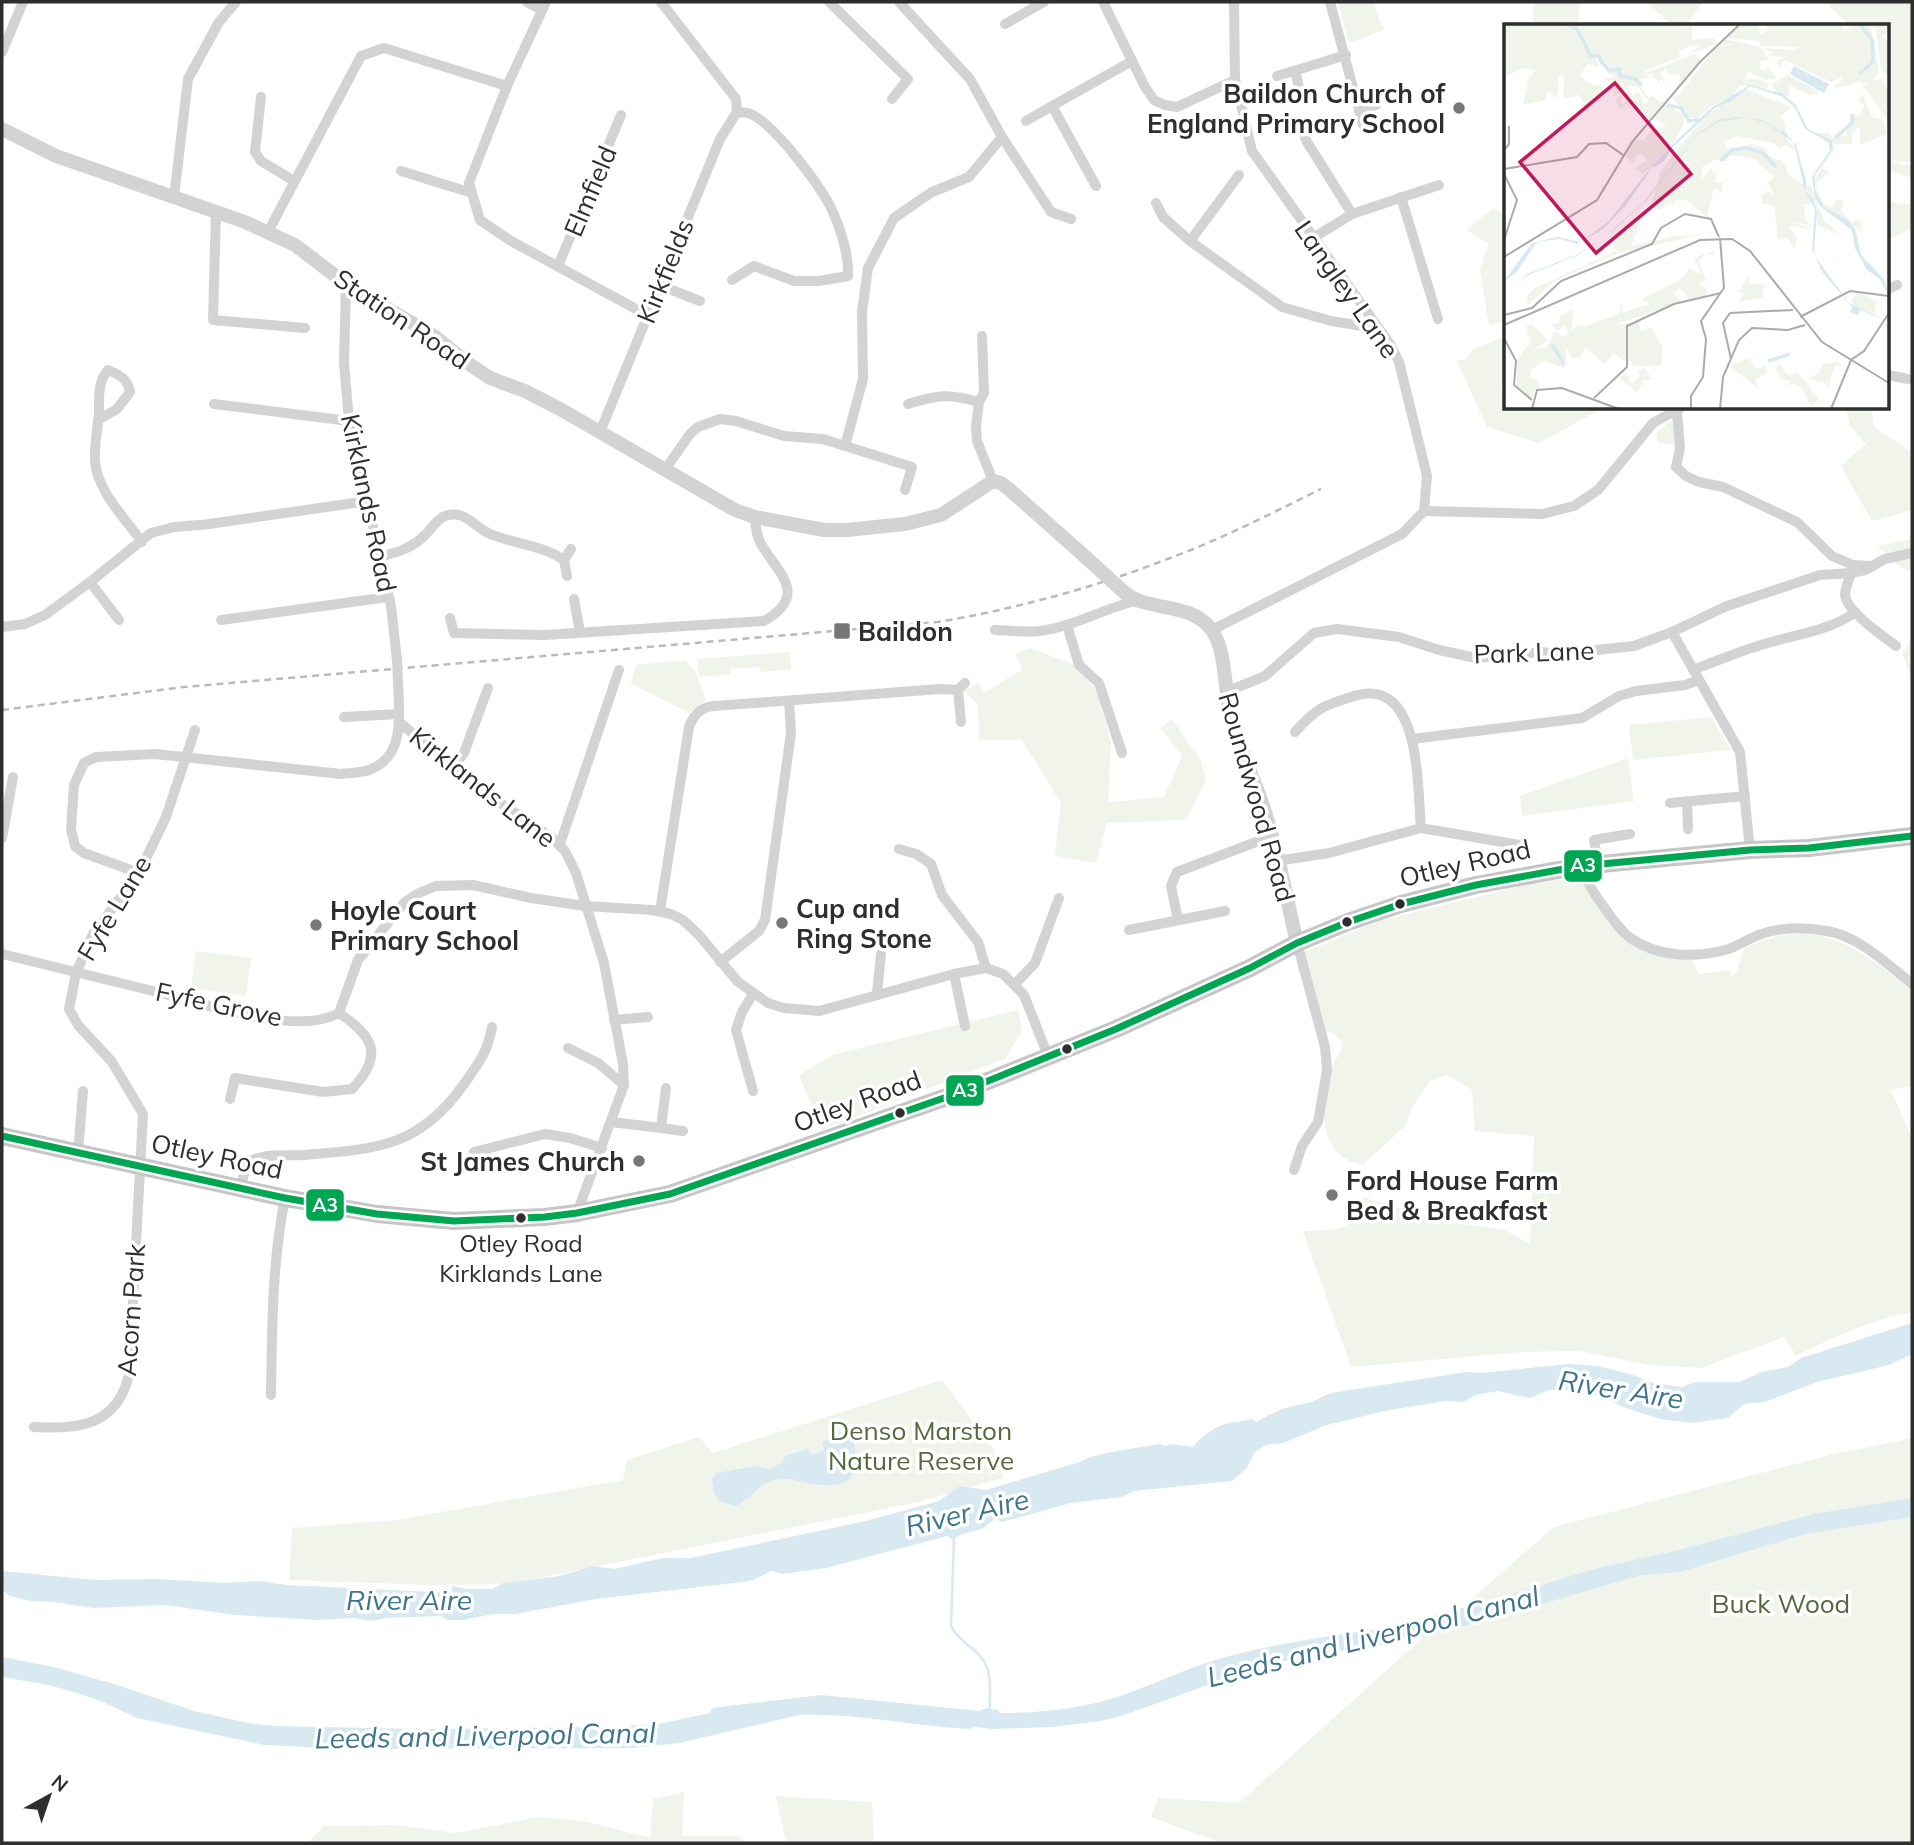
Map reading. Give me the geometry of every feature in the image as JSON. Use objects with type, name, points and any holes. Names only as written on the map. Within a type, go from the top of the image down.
[{"type":"main road","name":"Otley Road","points":[[2,1136],[285,1198],[377,1214],[454,1221],[577,1213],[670,1194],[961,1092],[1116,1029],[1238,974],[1297,943],[1348,922],[1420,899],[1527,874],[1589,865],[1749,850],[1820,847],[1912,836]]},
{"type":"street","points":[[2,52],[23,2]]},
{"type":"street","points":[[174,197],[188,79],[219,22],[236,2]]},
{"type":"street","points":[[527,2],[544,6],[507,86],[469,183],[480,220],[511,241],[647,315]]},
{"type":"street","points":[[660,2],[736,99],[737,112],[748,113],[768,127],[800,162],[833,211],[849,263],[848,276],[819,281],[793,281],[754,266],[732,280]]},
{"type":"street","points":[[829,2],[908,79],[892,99]]},
{"type":"street","points":[[899,2],[970,79],[1002,137],[1051,212],[1071,219]]},
{"type":"street","points":[[1005,24],[1044,2]]},
{"type":"street","points":[[1103,2],[1154,100],[1177,107],[1235,80]]},
{"type":"street","name":"Langley Lane","points":[[1234,2],[1235,80],[1252,151],[1399,362],[1427,476],[1424,511]]},
{"type":"street","points":[[1330,2],[1363,125]]},
{"type":"street","points":[[268,232],[361,56],[384,48],[507,86]]},
{"type":"street","points":[[1277,76],[1346,55]]},
{"type":"street","points":[[1026,121],[1132,61]]},
{"type":"street","points":[[1294,71],[1299,87]]},
{"type":"street","points":[[261,97],[255,152],[261,161],[294,181]]},
{"type":"street","points":[[1359,110],[1376,105]]},
{"type":"street","points":[[1052,106],[1096,186]]},
{"type":"street","name":"Kirkfields","points":[[600,432],[720,139],[737,112]]},
{"type":"street","name":"Elmfield","points":[[558,266],[621,115]]},
{"type":"street","points":[[1299,122],[1307,142],[1352,214]]},
{"type":"street","name":"Station Road","points":[[2,129],[56,156],[216,212],[295,245],[346,284],[434,336],[469,365],[490,378],[525,391],[716,501],[755,517],[824,530],[847,530],[916,521],[941,515],[992,481]]},
{"type":"street","points":[[845,446],[863,379],[862,312],[868,268],[873,258],[894,218],[932,192],[969,177],[1002,137]]},
{"type":"street","points":[[401,171],[472,193]]},
{"type":"street","points":[[1190,241],[1239,175]]},
{"type":"street","points":[[1313,238],[1352,214],[1439,185]]},
{"type":"street","points":[[1401,197],[1438,320]]},
{"type":"street","points":[[1156,203],[1163,217],[1190,241],[1282,307],[1331,321],[1363,326],[1374,323]]},
{"type":"street","points":[[216,212],[213,320],[305,328]]},
{"type":"street","name":"Kirklands Road","points":[[346,284],[344,363],[349,421],[388,597],[397,660],[400,719]]},
{"type":"street","points":[[659,285],[700,301]]},
{"type":"street","points":[[982,336],[984,393],[979,402],[976,441],[992,481],[1010,490],[1130,597],[1174,608],[1199,618],[1212,630],[1402,534],[1424,511],[1542,514],[1574,506],[1598,490],[1653,423],[1677,410]]},
{"type":"street","points":[[98,421],[117,409],[130,392],[128,384],[120,375],[105,367],[101,385],[98,421],[95,462],[98,478],[142,542]]},
{"type":"street","points":[[1890,375],[1908,379]]},
{"type":"street","points":[[908,404],[939,394],[956,395],[979,402]]},
{"type":"street","points":[[214,404],[349,421]]},
{"type":"street","points":[[1679,410],[1680,448],[1676,467],[1699,482],[1723,487],[1797,522],[1832,556],[1853,565],[1872,566]]},
{"type":"street","points":[[664,471],[690,434],[698,427],[720,419],[736,421],[784,436],[823,439],[912,467],[905,490]]},
{"type":"street","points":[[2,627],[25,624],[45,615],[151,533],[174,527],[368,501]]},
{"type":"street","points":[[378,556],[397,553],[416,544],[443,517],[452,514],[464,515],[492,534],[532,545],[564,560]]},
{"type":"street","points":[[450,618],[454,634],[526,636],[764,621],[776,614],[788,598],[787,583],[760,542],[755,517]]},
{"type":"street","points":[[567,576],[564,560],[571,549]]},
{"type":"street","name":"Park Lane","points":[[1226,692],[1265,676],[1314,633],[1337,629],[1399,637],[1438,650],[1476,658],[1542,652],[1570,655],[1633,646],[1672,632],[1727,606],[1820,575],[1850,573],[1872,566],[1885,558],[1912,553]]},
{"type":"street","points":[[1850,573],[1846,599],[1855,612],[1896,646]]},
{"type":"street","points":[[90,582],[119,620]]},
{"type":"street","points":[[220,620],[388,597]]},
{"type":"street","points":[[995,630],[1038,632],[1067,625],[1130,597]]},
{"type":"street","points":[[574,599],[580,632]]},
{"type":"street","points":[[1412,739],[1582,718],[1619,696],[1636,691],[1685,685],[1696,675],[1761,645],[1837,621],[1855,612]]},
{"type":"street","points":[[1067,625],[1079,665],[1099,683],[1122,753]]},
{"type":"street","name":"Roundwood Road","points":[[1212,630],[1219,648],[1231,716],[1272,836],[1297,943]]},
{"type":"street","points":[[1672,632],[1740,752],[1749,850]]},
{"type":"street","points":[[560,844],[619,670]]},
{"type":"street","points":[[660,911],[689,727],[694,716],[709,706],[961,687],[961,722]]},
{"type":"street","points":[[454,766],[464,753],[488,688]]},
{"type":"street","points":[[1295,732],[1317,709],[1368,692],[1387,698],[1403,713],[1412,739],[1421,828]]},
{"type":"street","points":[[720,962],[759,931],[765,920],[791,733],[789,701]]},
{"type":"street","points":[[139,873],[84,853],[75,845],[71,829],[74,785],[84,762],[96,757],[155,754],[341,774],[368,770],[381,764],[392,752],[400,719],[344,717]]},
{"type":"street","name":"Kirklands Lane","points":[[400,719],[490,796],[560,844],[576,873],[604,963],[623,1064],[624,1084],[577,1213]]},
{"type":"street","name":"Fyfe Lane","points":[[141,1167],[143,1114],[112,1062],[78,1025],[69,1009],[76,973],[93,934],[139,873],[166,817],[195,730]]},
{"type":"street","points":[[2,838],[13,777]]},
{"type":"street","points":[[1670,803],[1745,796]]},
{"type":"street","points":[[1687,802],[1688,829]]},
{"type":"street","points":[[1277,861],[1329,853],[1421,828],[1526,846]]},
{"type":"street","points":[[1630,834],[1594,840],[1585,879],[1616,924],[1630,938],[1649,949],[1672,954],[1704,954],[1735,947],[1773,931],[1805,928],[1830,931],[1852,940],[1912,984]]},
{"type":"street","points":[[1178,920],[1171,887],[1177,872],[1272,836]]},
{"type":"street","points":[[899,849],[916,854],[932,864],[942,895],[978,942],[986,968]]},
{"type":"street","points":[[230,1099],[236,1073],[323,1092],[352,1089],[365,1076],[372,1057],[368,1038],[361,1028],[339,1013],[358,960],[404,903],[436,886],[474,885],[531,898],[585,906],[660,911],[683,920],[738,982],[753,994],[784,1008],[819,1011],[877,993],[986,968],[1003,974],[1015,984],[1030,1007],[1048,1056]]},
{"type":"street","points":[[1015,984],[1035,963],[1059,898]]},
{"type":"street","points":[[1129,930],[1225,911]]},
{"type":"street","points":[[1294,1170],[1302,1146],[1318,1122],[1326,1070],[1325,1048],[1297,943]]},
{"type":"street","name":"Fyfe Grove","points":[[2,954],[259,1017],[311,1020],[329,1019],[339,1013]]},
{"type":"street","points":[[877,993],[881,954]]},
{"type":"street","points":[[954,974],[965,1026]]},
{"type":"street","points":[[753,994],[742,1012],[736,1030],[753,1091]]},
{"type":"street","points":[[614,1020],[648,1017]]},
{"type":"street","points":[[241,1188],[246,1164],[256,1156],[387,1145],[423,1129],[456,1095],[488,1049],[492,1027]]},
{"type":"street","points":[[568,1048],[598,1063],[624,1084]]},
{"type":"street","points":[[661,1128],[666,1088]]},
{"type":"street","points":[[78,1153],[83,1091]]},
{"type":"street","points":[[611,1122],[683,1131]]},
{"type":"street","points":[[474,1152],[545,1134],[602,1148]]},
{"type":"street","name":"Acorn Park","points":[[34,1427],[61,1429],[88,1424],[113,1408],[126,1389],[141,1167]]},
{"type":"street","points":[[271,1395],[273,1281],[276,1243],[285,1198]]},
{"type":"green space","points":[[1338,2],[1374,2],[1385,30],[1349,43]]},
{"type":"green space","points":[[1534,2],[1580,2],[1578,24],[1532,24]]},
{"type":"green space","points":[[1646,2],[1703,2],[1686,24],[1671,24]]},
{"type":"green space","points":[[1829,2],[1912,2],[1912,162],[1890,161],[1890,24],[1848,24],[1830,7]]},
{"type":"green space","points":[[1890,161],[1912,166],[1912,178],[1890,171]]},
{"type":"green space","points":[[1890,203],[1911,205],[1912,229],[1890,238]]},
{"type":"green space","points":[[1493,208],[1504,215],[1504,320],[1489,326],[1480,269],[1489,244],[1467,230]]},
{"type":"green space","points":[[1504,337],[1504,384],[1500,386],[1504,394],[1504,410],[1599,410],[1539,443],[1487,427],[1457,361],[1465,359],[1472,350]]},
{"type":"green space","points":[[1846,410],[1871,410],[1874,427],[1912,452],[1912,510],[1872,521],[1841,466],[1866,444],[1850,426]]},
{"type":"green space","points":[[1673,419],[1677,445],[1658,443],[1656,434]]},
{"type":"green space","points":[[1912,539],[1912,571],[1903,569],[1877,546]]},
{"type":"green space","points":[[1912,641],[1912,682],[1902,653]]},
{"type":"green space","points":[[1030,648],[1073,664],[1098,691],[1111,742],[1108,802],[1164,797],[1182,756],[1160,728],[1172,719],[1201,761],[1206,781],[1186,820],[1107,823],[1096,863],[1055,856],[1061,803],[1022,740],[979,740],[978,705],[964,691],[978,683],[984,693],[1023,669],[1015,654]]},
{"type":"green space","points":[[790,652],[791,670],[760,672],[759,667],[730,669],[730,674],[699,677],[697,659]]},
{"type":"green space","points":[[685,660],[696,673],[706,700],[689,713],[631,684],[636,665]]},
{"type":"green space","points":[[1711,717],[1731,750],[1633,760],[1629,725]]},
{"type":"green space","points":[[1628,758],[1634,801],[1522,816],[1520,796]]},
{"type":"green space","points":[[1578,877],[1617,932],[1692,958],[1698,974],[1729,970],[1731,976],[1736,974],[1744,948],[1775,937],[1800,934],[1836,940],[1852,948],[1912,991],[1912,1086],[1891,1090],[1912,1138],[1912,1312],[1867,1324],[1796,1356],[1784,1337],[1701,1368],[1650,1365],[1578,1351],[1523,1352],[1351,1367],[1303,1231],[1343,1228],[1356,1218],[1363,1197],[1443,1221],[1505,1230],[1530,1244],[1534,1136],[1475,1131],[1472,1090],[1447,1075],[1431,1080],[1413,1106],[1406,1125],[1363,1165],[1348,1160],[1337,1152],[1326,1129],[1324,1100],[1330,1072],[1342,1042],[1334,1034],[1324,1030],[1302,953],[1379,921],[1521,886]]},
{"type":"green space","points":[[196,951],[251,958],[246,996],[191,988]]},
{"type":"green space","points":[[1018,1010],[1022,1032],[1005,1059],[822,1130],[799,1075],[832,1055]]},
{"type":"green space","name":"Denso Marston Nature Reserve","points":[[942,1380],[993,1449],[1003,1478],[919,1502],[509,1584],[429,1585],[289,1580],[292,1528],[397,1520],[623,1480],[627,1460],[699,1437],[713,1453]]},
{"type":"green space","name":"Buck Wood","points":[[1912,1438],[1912,1843],[1221,1843],[1151,1817],[1158,1798],[1239,1803],[1427,1634],[1433,1633],[1554,1527],[1830,1455]]},
{"type":"green space","points":[[684,1792],[682,1836],[739,1836],[745,1843],[307,1843],[324,1826],[395,1825],[456,1833],[538,1817],[584,1821],[650,1838],[653,1799]]},
{"type":"green space","points":[[776,1796],[872,1802],[874,1843],[786,1843]]},
{"type":"water","name":"River Aire","points":[[1912,1323],[1912,1354],[1889,1365],[1817,1382],[1765,1402],[1744,1404],[1728,1418],[1691,1423],[1660,1419],[1577,1390],[1549,1390],[1530,1398],[1498,1391],[1476,1395],[1463,1402],[1446,1401],[1389,1410],[1327,1425],[1283,1443],[1266,1445],[1255,1452],[1247,1468],[1232,1481],[1134,1491],[1122,1497],[1071,1503],[1002,1522],[996,1519],[983,1528],[953,1540],[947,1536],[826,1568],[782,1574],[771,1571],[743,1582],[596,1599],[516,1614],[494,1614],[463,1620],[448,1620],[440,1616],[371,1621],[355,1618],[318,1620],[235,1615],[166,1605],[93,1608],[31,1601],[10,1596],[2,1590],[2,1571],[95,1580],[158,1579],[224,1583],[259,1581],[287,1585],[452,1593],[452,1586],[492,1589],[503,1583],[559,1576],[594,1566],[614,1569],[663,1558],[691,1558],[866,1521],[939,1501],[960,1486],[986,1490],[1106,1453],[1161,1444],[1193,1447],[1206,1434],[1222,1425],[1251,1419],[1256,1422],[1281,1409],[1311,1402],[1331,1393],[1466,1372],[1482,1373],[1568,1364],[1598,1366],[1654,1383],[1682,1387],[1696,1382],[1740,1382],[1761,1372],[1788,1367],[1801,1358]]},
{"type":"water","points":[[840,1432],[853,1436],[856,1462],[850,1478],[844,1482],[823,1485],[788,1479],[773,1480],[736,1506],[720,1501],[715,1495],[712,1479],[717,1473],[755,1466],[770,1469],[782,1462],[785,1456],[808,1449],[813,1455],[824,1450],[822,1442]]},
{"type":"water","name":"Leeds and Liverpool Canal","points":[[1912,1498],[1912,1517],[1805,1534],[1680,1572],[1641,1575],[1418,1638],[1406,1638],[1400,1642],[1261,1666],[1124,1715],[1101,1721],[1052,1727],[969,1729],[842,1716],[799,1715],[679,1743],[634,1748],[349,1749],[264,1745],[137,1718],[74,1692],[2,1677],[2,1658],[8,1658],[54,1667],[114,1684],[194,1711],[276,1726],[417,1729],[658,1724],[710,1713],[712,1708],[821,1695],[979,1711],[987,1708],[1000,1713],[1046,1711],[1076,1707],[1132,1692],[1203,1664],[1238,1654],[1333,1636],[1404,1625],[1413,1626],[1436,1615],[1594,1569],[1679,1550],[1814,1514]]},
{"type":"waterway","points":[[954,1537],[951,1626],[959,1637],[980,1655],[987,1667],[990,1711]]},
{"type":"railway","points":[[2,710],[184,687],[938,622],[1056,596],[1142,569],[1228,534],[1321,489]]},
{"type":"transit line","name":"A3","points":[[2,1136],[285,1198],[377,1214],[454,1221],[577,1213],[670,1194],[961,1092],[1116,1029],[1250,968],[1297,943],[1401,904],[1476,885],[1580,866],[1750,850],[1809,848],[1912,836]]},
{"type":"place","name":"Baildon Church of England Primary School","points":[[1459,108]]},
{"type":"place","name":"Baildon","points":[[842,631]]},
{"type":"place","name":"Cup and Ring Stone","points":[[782,923]]},
{"type":"place","name":"Hoyle Court Primary School","points":[[316,925]]},
{"type":"place","name":"St James Church","points":[[639,1161]]},
{"type":"place","name":"Ford House Farm Bed & Breakfast","points":[[1332,1195]]},
{"type":"place","name":"Otley Road Kirklands Lane","points":[[521,1218]]}]
